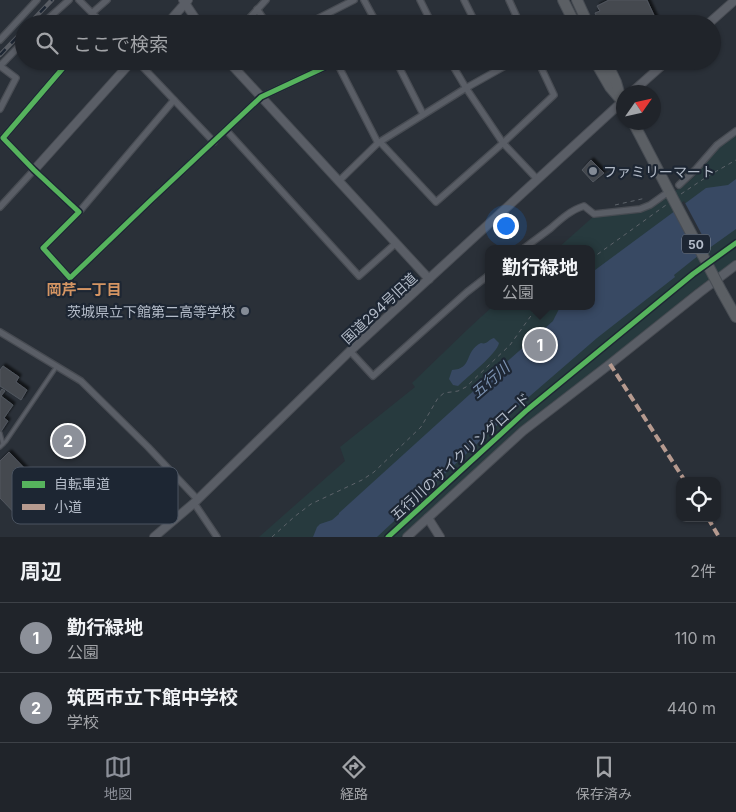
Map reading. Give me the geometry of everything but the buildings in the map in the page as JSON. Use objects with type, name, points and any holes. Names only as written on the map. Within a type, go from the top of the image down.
[{"type":"highway","points":[[563,0],[570,15]]},
{"type":"highway","points":[[577,0],[584,15]]},
{"type":"highway","points":[[600,70],[616,94]]},
{"type":"highway","points":[[610,70],[617,85]]},
{"type":"highway","name":"50","points":[[637,130],[736,316]]},
{"type":"street","points":[[22,15],[36,0]]},
{"type":"street","points":[[52,15],[68,0]]},
{"type":"street","points":[[79,0],[92,13],[107,0]]},
{"type":"street","points":[[252,15],[266,0]]},
{"type":"street","points":[[328,15],[354,0]]},
{"type":"street","points":[[364,0],[372,15]]},
{"type":"street","points":[[420,0],[428,15]]},
{"type":"street","points":[[464,0],[472,15]]},
{"type":"street","points":[[509,0],[516,15]]},
{"type":"street","points":[[173,15],[185,1],[194,15]]},
{"type":"street","points":[[718,15],[734,1]]},
{"type":"street","points":[[257,9],[261,15]]},
{"type":"street","points":[[0,40],[15,23]]},
{"type":"street","points":[[0,109],[16,78],[0,66],[15,50]]},
{"type":"street","points":[[61,70],[2,137],[78,212]]},
{"type":"street","points":[[0,207],[124,70]]},
{"type":"street","points":[[146,70],[214,142]]},
{"type":"street","points":[[236,70],[429,279]]},
{"type":"street","points":[[174,100],[78,212],[43,248],[70,278],[261,97],[319,70]]},
{"type":"street","points":[[340,70],[379,143],[436,202],[554,95],[542,70]]},
{"type":"street","points":[[401,70],[423,114]]},
{"type":"street","points":[[455,70],[503,143],[536,179]]},
{"type":"street","points":[[339,181],[379,143],[423,114],[497,70]]},
{"type":"street","points":[[640,85],[657,70]]},
{"type":"street","name":"国道294号旧道","points":[[178,517],[196,502],[350,351],[536,179],[616,108]]},
{"type":"street","points":[[226,130],[359,276],[396,243]]},
{"type":"street","points":[[679,185],[718,145],[736,131]]},
{"type":"street","points":[[528,245],[560,219],[584,206],[594,214],[640,209],[671,197]]},
{"type":"street","points":[[407,537],[523,431],[699,293],[735,268]]},
{"type":"street","points":[[350,351],[372,376],[485,278]]},
{"type":"street","points":[[0,332],[81,381],[148,447],[165,467]]},
{"type":"street","points":[[178,481],[196,502],[217,537]]},
{"type":"street","points":[[428,518],[440,537]]},
{"type":"street","name":"国道294号旧道","points":[[154,537],[170,524]]},
{"type":"lane","points":[[1,446],[57,366]]},
{"type":"lane","points":[[0,433],[1,446]]},
{"type":"path","points":[[595,256],[671,197],[736,160]]},
{"type":"path","points":[[608,206],[646,198]]},
{"type":"path","points":[[272,537],[311,504],[362,480],[374,472],[421,427],[438,398],[444,393],[458,391],[466,387],[510,345],[535,310]]},
{"type":"green space","points":[[736,135],[736,260],[696,289],[608,361],[519,429],[401,537],[259,537],[345,461],[340,447],[415,387],[412,383],[489,310],[595,310],[595,245],[561,245],[594,216],[640,213],[683,186],[695,176],[720,147]]},
{"type":"water","name":"五行川","points":[[736,179],[736,229],[694,259],[674,275],[675,277],[597,338],[508,415],[377,537],[313,537],[320,524],[332,520],[339,514],[553,321],[558,310],[595,310],[595,270],[706,188],[728,185]]},
{"type":"water","points":[[494,338],[499,343],[493,353],[458,386],[453,385],[449,379],[452,370],[459,369],[466,363],[476,346]]},
{"type":"pier","points":[[684,201],[710,250],[699,258],[673,209]]},
{"type":"railway","points":[[38,15],[52,0]]},
{"type":"railway","points":[[0,55],[15,39]]},
{"type":"marked path","points":[[610,364],[682,477]]},
{"type":"marked path","points":[[710,522],[719,537]]},
{"type":"cycle path","points":[[61,70],[3,138],[79,212],[43,248],[70,278],[261,97],[319,70]]},
{"type":"cycle path","name":"五行川のサイクリングロード","points":[[388,537],[527,410],[693,274],[736,243]]},
{"type":"place","name":"ファミリーマート","points":[[593,171]]},
{"type":"place","name":"茨城県立下館第二高等学校","points":[[245,311]]},
{"type":"place","name":"勤行緑地","points":[[540,345]]},
{"type":"place","name":"筑西市立下館中学校","points":[[68,441]]},
{"type":"district","name":"岡芹一丁目","points":[[84,289]]}]
